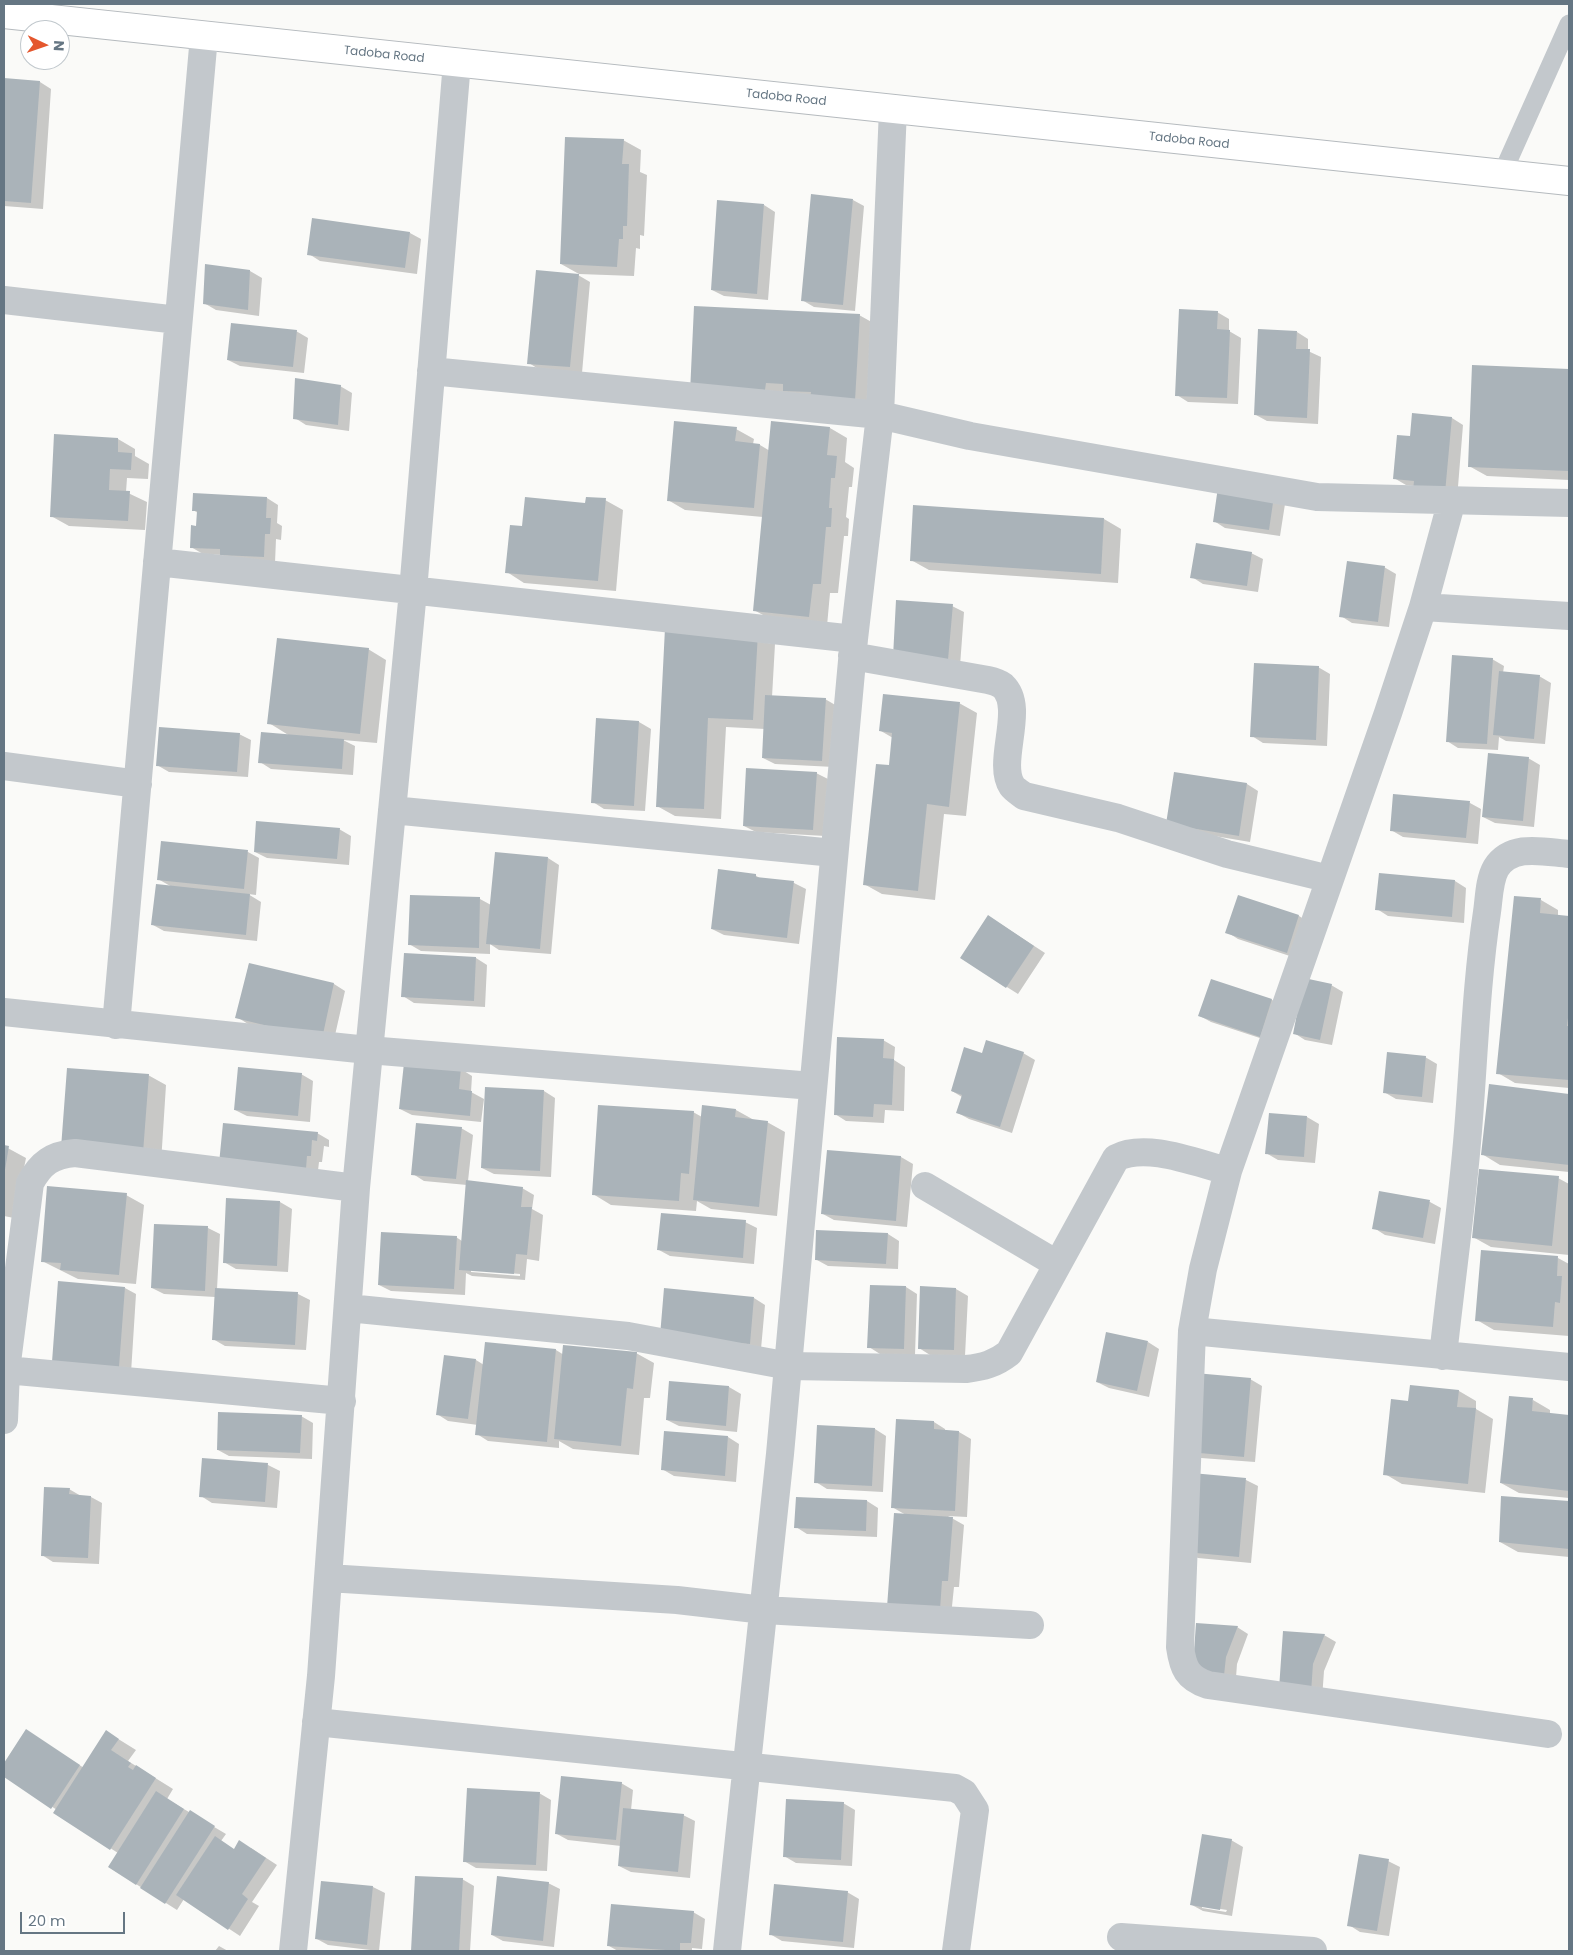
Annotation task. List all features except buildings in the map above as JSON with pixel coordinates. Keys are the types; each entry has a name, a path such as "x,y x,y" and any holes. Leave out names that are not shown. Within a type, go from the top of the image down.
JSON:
{"main road":[{"name":"Tadoba Road","path":"4,14 1569,181"}],"street":[{"path":"116,1025 204,36"},
{"path":"293,1951 316,1722 328,1578 356,1188 413,591 457,62"},
{"path":"727,1951 789,1366 853,648 880,414 893,109"},
{"path":"4,300 178,320"},
{"path":"431,371 880,414 970,436 1317,497 1569,504"},
{"path":"1452,500 1423,607 1228,1171 1203,1269 1192,1332 1180,1647 1182,1662 1188,1673 1196,1681 1208,1686 1548,1734"},
{"path":"158,562 413,591 853,648 988,680 1002,685 1008,694 1012,710 1007,774 1012,786 1024,796 1133,822 1227,854 1330,878"},
{"path":"1423,607 1569,616"},
{"path":"4,766 138,784"},
{"path":"392,810 834,852"},
{"path":"1443,1356 1468,1134 1482,941 1490,888 1496,869 1506,858 1517,852 1532,850 1569,854"},
{"path":"4,1012 368,1050 814,1086"},
{"path":"348,1308 628,1336 789,1366 966,1369 984,1367 1000,1360 1009,1353 1116,1158 1126,1152 1149,1152 1228,1171"},
{"path":"4,1420 6,1370 30,1183 37,1171 51,1158 75,1153 356,1188"},
{"path":"925,1186 1058,1264"},
{"path":"1192,1332 1569,1367"},
{"path":"6,1370 342,1401"},
{"path":"328,1578 677,1600 764,1610 1030,1625"},
{"path":"316,1722 955,1788 964,1793 975,1810 956,1951"},
{"path":"1121,1938 1312,1951"}],"lane":[{"path":"1502,174 1565,44 1569,24"}]}
